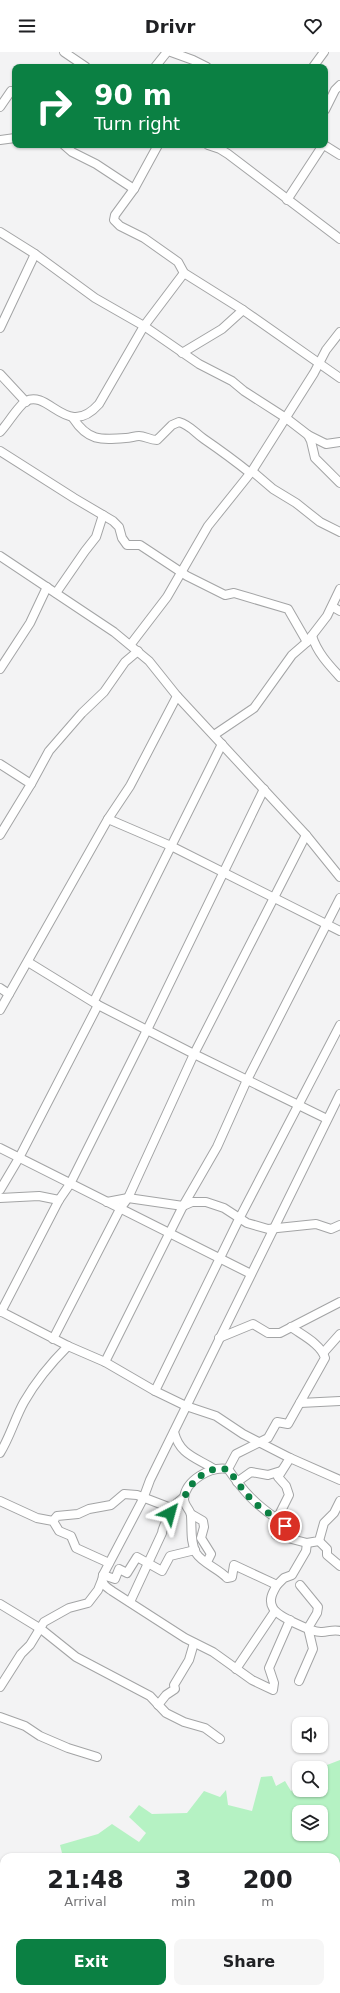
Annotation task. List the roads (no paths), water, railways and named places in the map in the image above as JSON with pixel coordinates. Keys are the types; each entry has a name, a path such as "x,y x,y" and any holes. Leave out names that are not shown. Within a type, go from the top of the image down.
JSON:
{"street":[{"path":"64,52 82,64"},
{"path":"157,64 167,52"},
{"path":"171,52 201,64"},
{"path":"315,64 324,52"},
{"path":"328,101 340,85"},
{"path":"0,107 11,91"},
{"path":"0,140 12,138"},
{"path":"67,148 72,152 103,168 134,189"},
{"path":"156,148 134,189 115,215 114,220 120,226 144,238 178,262 184,273 243,310 340,378"},
{"path":"217,148 228,154 340,239"},
{"path":"287,200 322,148"},
{"path":"328,148 340,155"},
{"path":"0,232 35,254 95,298 144,326 182,353 232,381 244,391 286,418 308,435 326,444 340,442"},
{"path":"0,328 35,254"},
{"path":"0,432 26,402 32,400 40,402 73,418 83,418 92,412 99,404 144,326 184,273"},
{"path":"182,353 222,329 243,310"},
{"path":"131,644 167,597 208,526 251,472 286,418 326,350 340,332"},
{"path":"0,374 26,402"},
{"path":"73,418 79,427 87,434 96,439 105,440 138,436 157,440 172,425 179,422 188,425 203,439 218,447 273,489 296,503 320,522 340,532"},
{"path":"308,435 311,440 315,458 340,483"},
{"path":"0,451 113,520 119,527 122,538 127,545 140,545 182,571 187,576 225,595 234,593 288,609 323,658 340,677"},
{"path":"56,593 85,551 96,538 103,515"},
{"path":"0,556 131,644 149,661 177,696 306,835 340,877"},
{"path":"0,669 30,623 47,587"},
{"path":"214,735 240,719 254,708 292,655 310,639 336,609 335,597 340,589"},
{"path":"1,831 31,784 49,751 82,713 104,692 126,662 138,651"},
{"path":"0,1010 108,819 130,786 177,696"},
{"path":"0,1190 19,1158 222,744"},
{"path":"0,764 31,784"},
{"path":"264,789 147,1030 70,1184 59,1200 1,1311 53,1339 105,1362 155,1391 186,1406 216,1416 258,1442 340,1480"},
{"path":"108,819 171,846 340,931"},
{"path":"53,1339 120,1209 128,1198 194,1054 306,835"},
{"path":"105,1362 183,1206 217,1147 247,1080 325,924 340,898"},
{"path":"28,962 96,1003 147,1030 327,1119"},
{"path":"0,988 9,994"},
{"path":"155,1391 239,1219 340,1025"},
{"path":"1,1684 21,1654 41,1629 44,1622 73,1606 88,1603 98,1590 109,1563 143,1499 150,1480 219,1338 275,1228 340,1094"},
{"path":"0,1148 220,1260 252,1274"},
{"path":"0,1198 33,1196 59,1200"},
{"path":"106,1202 128,1198 183,1206 192,1202 206,1202 224,1208 239,1219 268,1229 316,1224 331,1229 340,1225"},
{"path":"219,1338 253,1324 268,1333 280,1333 340,1302"},
{"path":"228,1469 236,1454 268,1438 278,1422 288,1424 326,1358 324,1352 291,1328"},
{"path":"324,1352 340,1334"},
{"path":"0,1453 23,1403 36,1382 50,1364 68,1346"},
{"path":"300,1402 340,1401"},
{"path":"174,1432 177,1444 184,1452 214,1469"},
{"path":"278,1518 289,1495 286,1486 278,1477 290,1458"},
{"path":"130,1602 162,1533 162,1526 170,1513 171,1508 184,1497 196,1478 214,1469 228,1469"},
{"path":"228,1469 251,1499 278,1518 285,1526 288,1538"},
{"path":"237,1482 251,1472 268,1475 281,1471"},
{"path":"53,1521 57,1516 78,1514 111,1505 124,1494 137,1495 143,1499 171,1508"},
{"path":"184,1497 184,1502 191,1514 195,1550 198,1555 227,1578 232,1577 234,1565 277,1585"},
{"path":"0,1501 37,1518 53,1521 59,1531 71,1536 76,1548 109,1563"},
{"path":"319,1541 324,1523 334,1512 340,1501"},
{"path":"191,1514 203,1522 204,1527 202,1538 211,1554 208,1562"},
{"path":"276,1535 307,1543 319,1541"},
{"path":"319,1541 327,1549 326,1555 340,1566"},
{"path":"307,1543 306,1551 292,1575 284,1578 277,1585 271,1595 272,1607 275,1611 290,1620 321,1633 340,1631"},
{"path":"102,1578 115,1579 120,1569 127,1572 137,1557 162,1571 170,1556 195,1550"},
{"path":"102,1578 104,1586 194,1643 213,1652 252,1680 273,1690 274,1683 269,1668 290,1620"},
{"path":"299,1682 313,1649 308,1628 317,1613 318,1607 300,1584"},
{"path":"0,1604 41,1629 76,1657 150,1696 166,1713 184,1722 205,1728 220,1739"},
{"path":"236,1669 275,1611"},
{"path":"158,1705 166,1696 176,1689 174,1685 189,1660 194,1643"},
{"path":"0,1717 25,1726 40,1736 68,1748 97,1757"}]}
